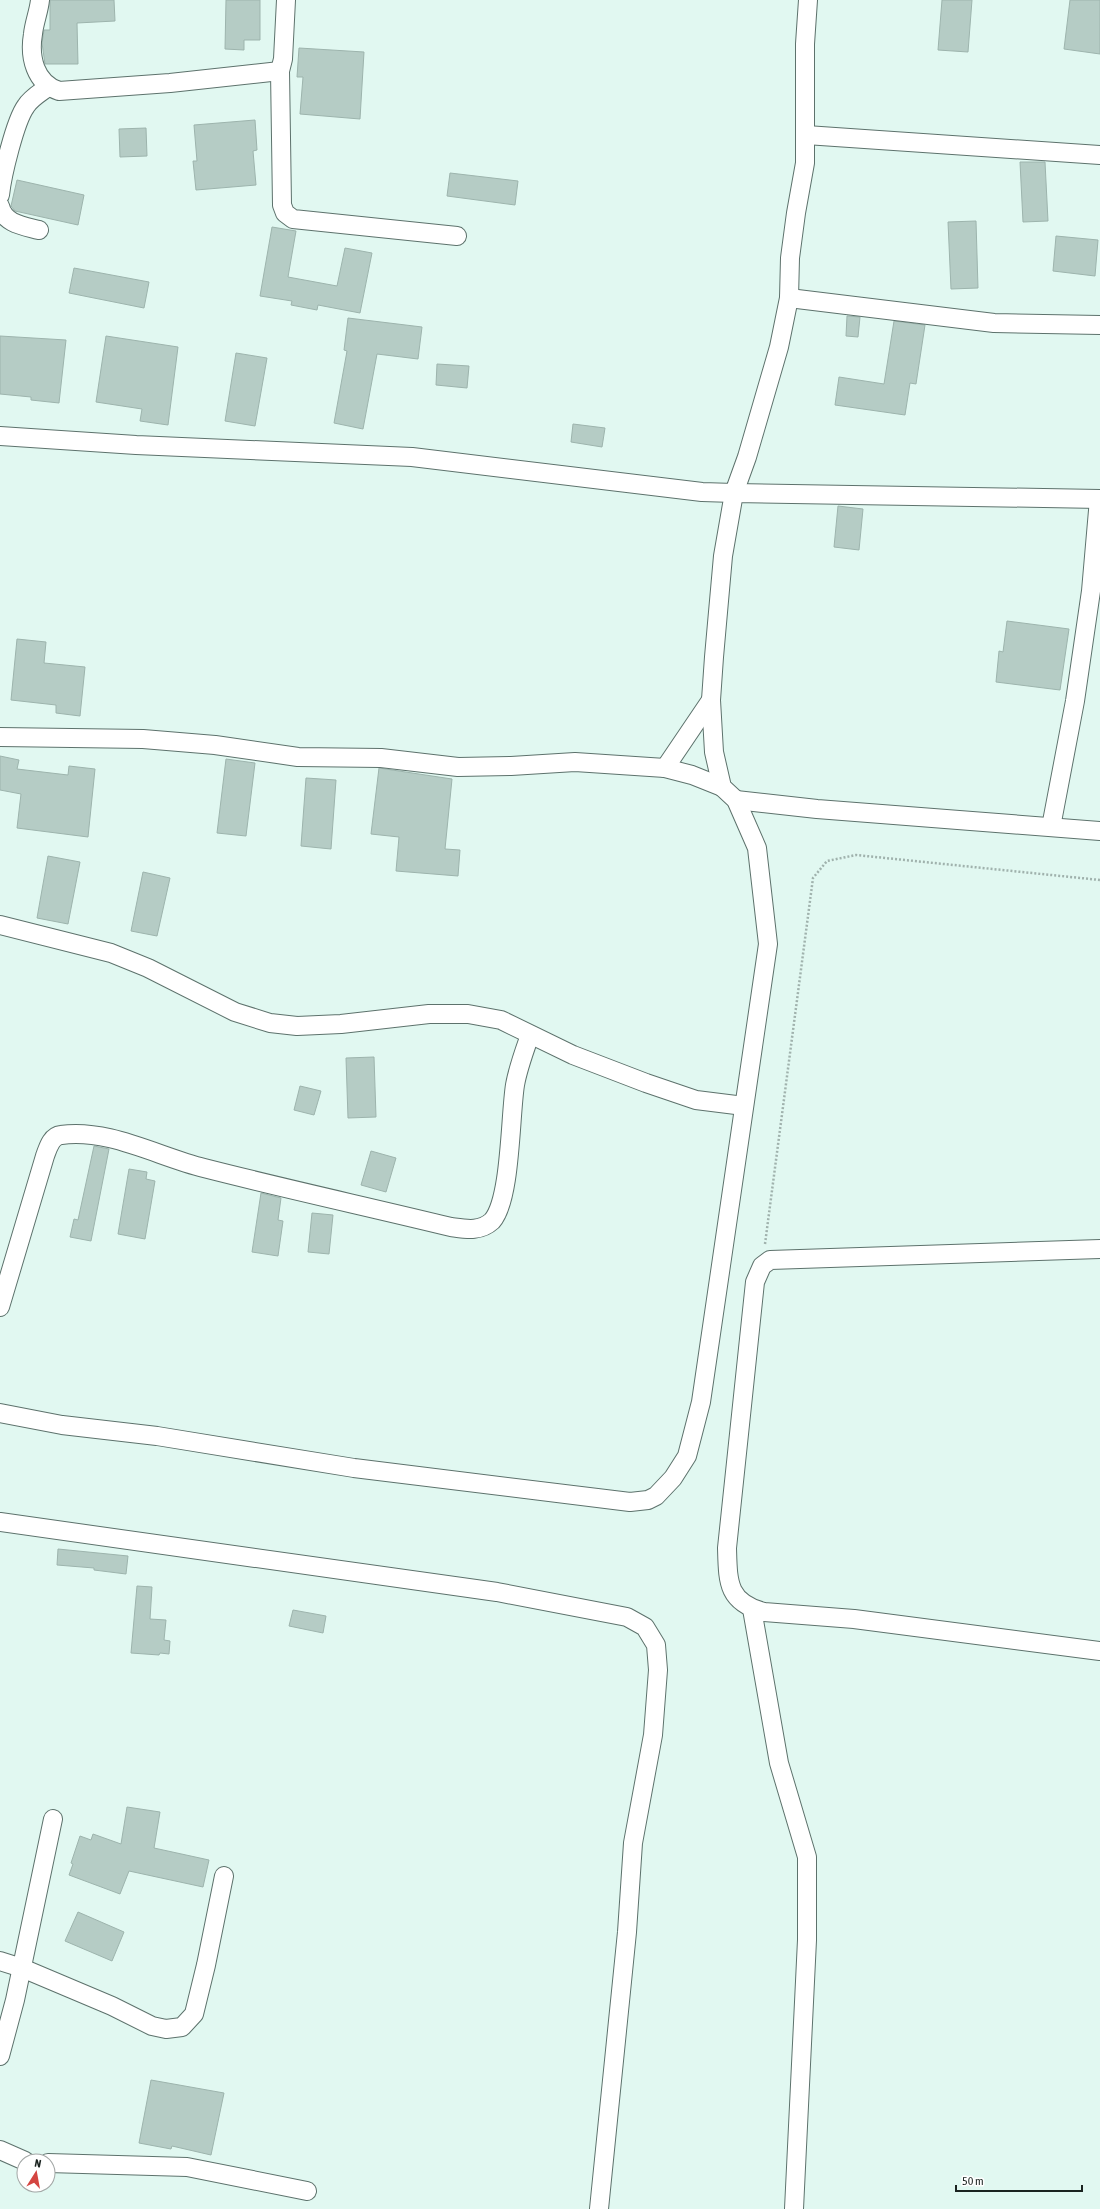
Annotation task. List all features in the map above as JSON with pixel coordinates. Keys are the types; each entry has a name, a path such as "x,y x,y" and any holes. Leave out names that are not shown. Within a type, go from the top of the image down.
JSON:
{"street":[{"path":"40,0 32,35 32,59 39,77 48,87 59,91 119,88 280,71"},
{"path":"286,0 283,59 280,71 282,204 285,213 293,219 457,236"},
{"path":"722,787 714,752 711,700 722,556 734,494 747,457 776,354 789,298 790,258 805,163 808,0"},
{"path":"0,195 1,180 26,105 48,87"},
{"path":"806,135 1100,155"},
{"path":"0,206 2,214 10,221 39,230"},
{"path":"789,298 994,323 1071,323 1100,325"},
{"path":"0,436 160,446 412,457 702,492 734,494 1100,499 1091,591 1075,701 1051,827"},
{"path":"665,768 711,700"},
{"path":"0,737 143,739 215,745 298,756 381,758 458,767 511,766 575,762 665,768 692,775 722,787 736,800 757,848 768,944 701,1402 693,1439 687,1456 673,1478 656,1496 648,1500 630,1502 562,1495 354,1468 157,1436 62,1425 0,1413"},
{"path":"736,800 817,809 1100,831"},
{"path":"0,925 111,953 148,968 235,1012 270,1023 297,1026 341,1024 429,1014 468,1014 501,1020 573,1055 674,1093 696,1100 744,1106"},
{"path":"0,1307 45,1156 50,1143 61,1135 90,1135 128,1144 202,1168 451,1227 474,1229 485,1226 493,1220 500,1206 505,1182 515,1086 530,1035"},
{"path":"1100,1249 770,1260 762,1266 755,1282 727,1548 728,1581 734,1594 741,1603 752,1609 764,1612 854,1619 1100,1651"},
{"path":"0,1522 497,1592 627,1617 645,1627 656,1645 658,1670 654,1735 633,1843 627,1932 599,2209"},
{"path":"752,1609 779,1763 807,1856 807,1940 794,2209"},
{"path":"0,2056 16,2000 54,1819"},
{"path":"0,1961 22,1968 112,2006 152,2026 166,2029 182,2027 194,2014 206,1965 224,1876"},
{"path":"0,2150 16,2157"},
{"path":"56,2163 187,2168 307,2192"}],"path":[{"path":"762,1266 813,878 827,861 856,855 1100,880"}],"building":[{"path":"50,0 114,0 115,21 77,23 78,64 45,64 42,43 44,30 50,30"},
{"path":"226,0 260,0 260,40 244,40 244,50 225,49"},
{"path":"942,0 972,0 968,52 938,50"},
{"path":"1070,0 1100,0 1100,54 1064,49"},
{"path":"299,48 364,52 360,119 300,114 303,77 297,77"},
{"path":"255,120 257,150 253,151 256,185 196,190 193,161 197,161 194,125"},
{"path":"146,128 147,156 120,157 119,129"},
{"path":"1020,162 1045,162 1048,221 1023,222"},
{"path":"450,173 518,181 515,205 447,196"},
{"path":"17,180 84,195 78,225 15,211 11,206"},
{"path":"976,221 978,288 951,289 948,222"},
{"path":"272,227 296,231 288,277 337,286 345,248 372,253 360,313 318,305 317,310 291,305 292,301 260,296"},
{"path":"1056,236 1098,240 1095,276 1053,271"},
{"path":"74,268 149,282 144,308 69,293"},
{"path":"847,316 860,317 858,337 846,336"},
{"path":"348,318 422,327 418,359 377,354 363,429 334,423 347,351 344,350"},
{"path":"894,321 925,325 916,384 910,383 905,415 835,405 839,377 884,384"},
{"path":"0,336 66,340 59,403 31,400 31,397 0,394"},
{"path":"106,336 178,347 168,425 140,421 142,409 96,402"},
{"path":"236,353 267,358 255,426 225,421"},
{"path":"437,364 469,366 467,388 436,385"},
{"path":"573,424 605,428 602,447 571,442"},
{"path":"838,506 863,509 859,550 834,547"},
{"path":"1007,621 1069,629 1060,690 996,682 999,651 1003,652"},
{"path":"17,639 46,642 44,663 85,667 80,716 56,713 56,705 11,700"},
{"path":"0,756 19,760 17,769 68,775 69,766 95,769 88,837 17,828 21,794 0,790"},
{"path":"226,759 255,763 246,836 217,833"},
{"path":"379,768 452,779 445,849 460,850 458,876 396,871 399,837 371,834"},
{"path":"306,778 336,780 331,849 301,846"},
{"path":"48,856 80,862 68,924 37,918"},
{"path":"143,872 170,878 157,936 131,931"},
{"path":"374,1057 376,1117 348,1118 346,1058"},
{"path":"300,1086 321,1091 314,1115 294,1110"},
{"path":"94,1146 109,1149 91,1241 70,1237 74,1219 78,1220"},
{"path":"371,1151 396,1158 386,1192 361,1185"},
{"path":"129,1169 147,1172 146,1179 155,1181 145,1239 118,1234"},
{"path":"261,1193 281,1198 278,1220 283,1221 278,1256 252,1252"},
{"path":"312,1213 333,1215 329,1254 308,1252"},
{"path":"58,1549 128,1556 126,1574 94,1570 94,1568 57,1565"},
{"path":"137,1586 152,1587 150,1619 166,1620 164,1640 170,1641 169,1654 160,1653 159,1655 131,1653"},
{"path":"293,1610 326,1616 323,1633 289,1626"},
{"path":"127,1807 160,1812 154,1848 209,1860 203,1887 129,1871 120,1894 69,1875 73,1864 71,1863 80,1836 91,1840 93,1834 121,1844"},
{"path":"78,1912 124,1932 112,1961 65,1941"},
{"path":"151,2080 224,2093 211,2155 172,2146 171,2149 139,2143"}]}
